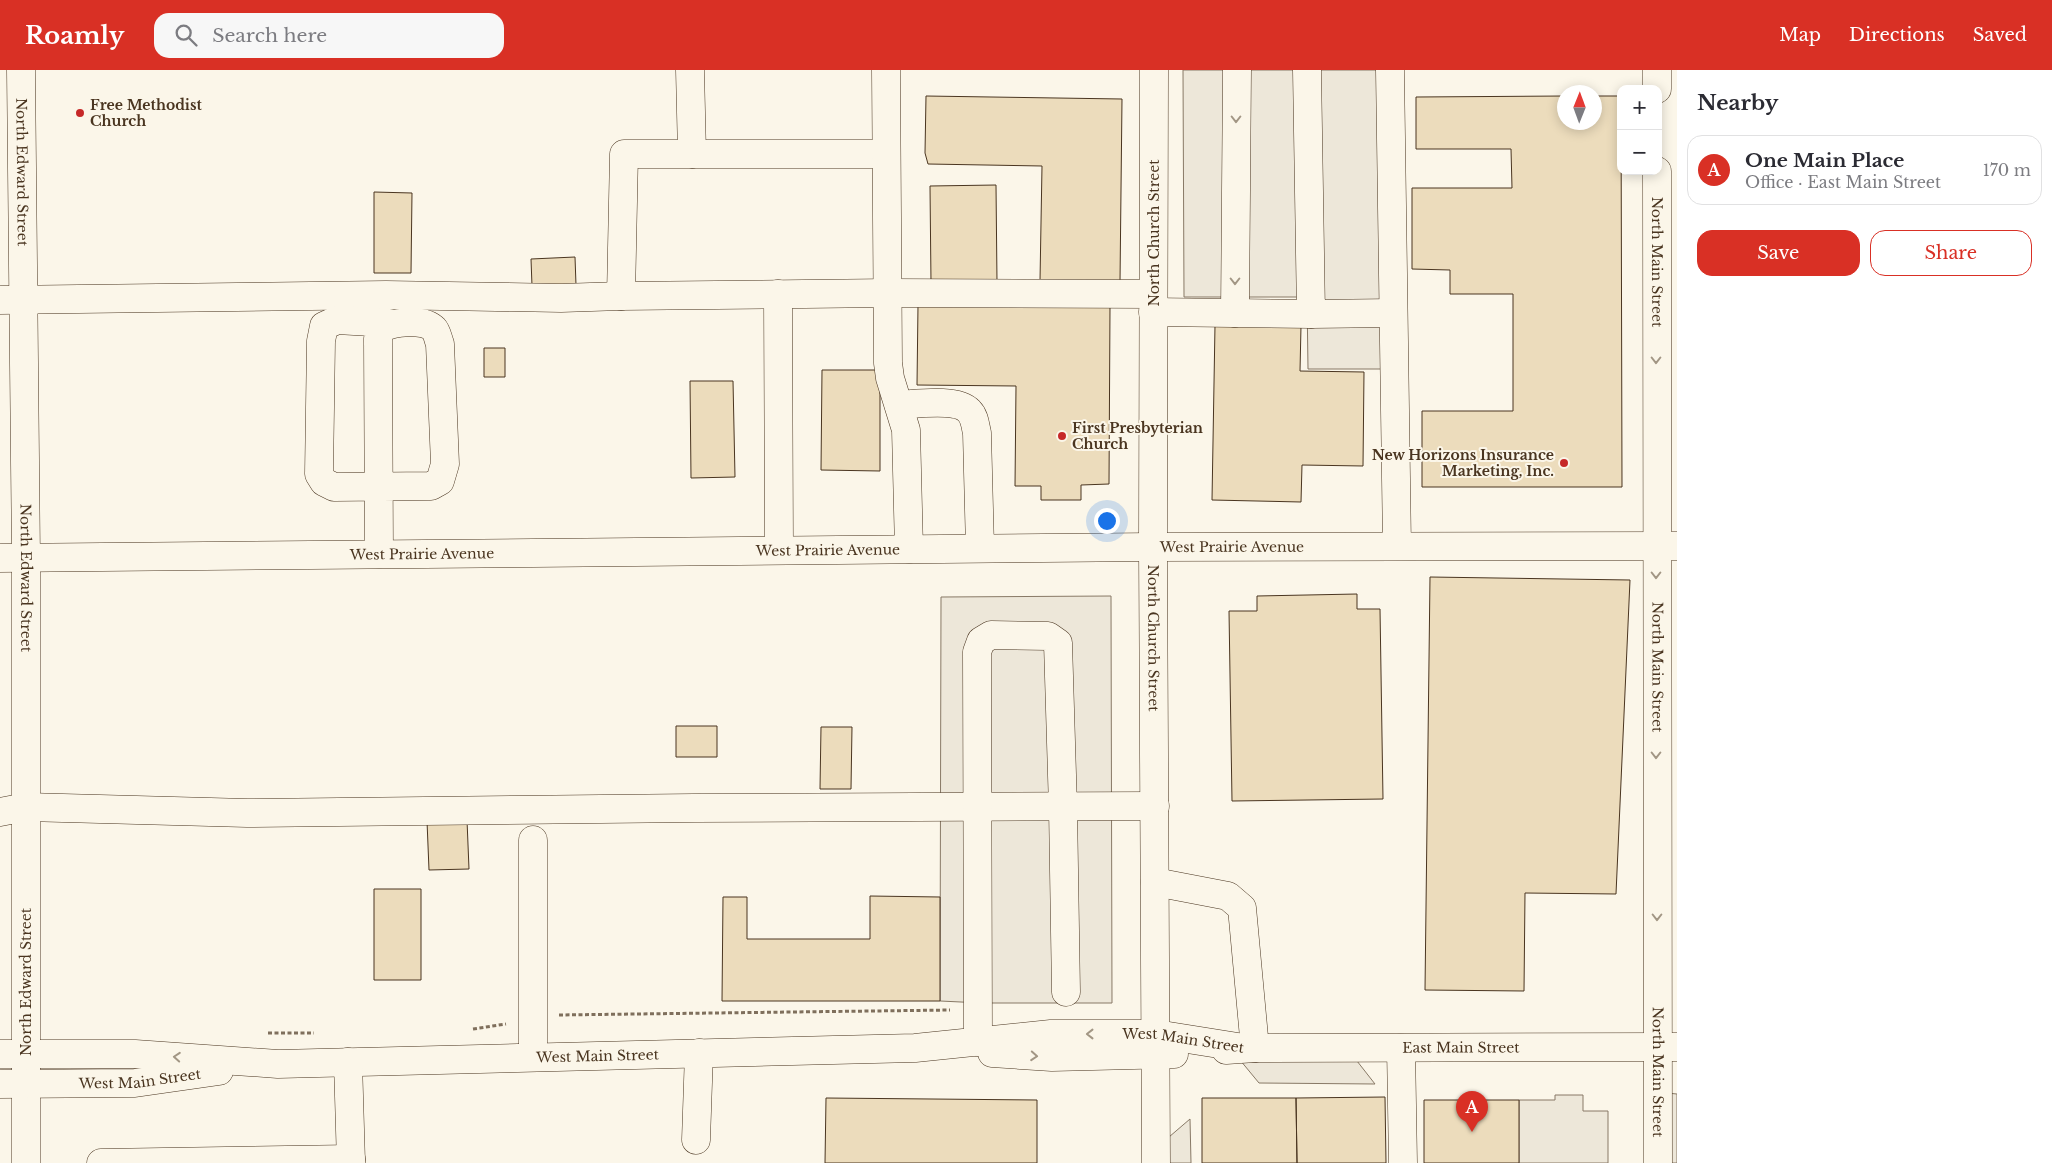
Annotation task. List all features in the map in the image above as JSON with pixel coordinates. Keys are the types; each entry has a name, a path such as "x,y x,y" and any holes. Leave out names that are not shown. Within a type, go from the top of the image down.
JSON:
{"street":[{"name":"North Edward Street","path":"21,70 12,300 13,1084 26,1163"},
{"path":"690,70 692,154"},
{"path":"886,70 890,378 906,430 910,549"},
{"name":"North Church Street","path":"1154,70 1153,547 1156,1163"},
{"path":"1235,313 1237,70"},
{"path":"1307,70 1311,314"},
{"path":"1390,70 1397,546"},
{"path":"1657,70 1657,85"},
{"path":"621,296 624,154 886,154"},
{"name":"North Main Street","path":"1656,175 1666,546 1667,1047 1658,1163"},
{"path":"12,300 376,296 562,298 888,293 1153,303 1235,313 1393,313"},
{"path":"778,294 779,550"},
{"path":"337,320 389,323 426,323 436,330 440,344 445,464 440,481 431,486 334,487 324,482 319,474 321,341 324,326 337,320"},
{"path":"379,554 378,339 380,329 389,323"},
{"path":"900,406 942,403 959,405 968,410 974,419 980,548"},
{"name":"West Prairie Avenue","path":"13,558 980,548 1666,546"},
{"path":"978,1042 977,652 981,642 991,635 1033,634 1048,636 1058,643 1066,992"},
{"path":"13,810 247,813 694,808 1063,808 1155,806"},
{"path":"533,840 533,1057"},
{"path":"1155,882 1228,896 1242,908 1249,1048"},
{"name":"West Main Street","path":"13,1054 135,1054 278,1064 915,1048 1051,1034 1156,1045 1249,1048"},
{"name":"West Main Street","path":"915,1048 1052,1057 1156,1045"},
{"name":"East Main Street","path":"1249,1048 1667,1047"},
{"path":"1402,1048 1403,1163"},
{"path":"696,1140 699,1053"},
{"path":"101,1163 351,1161 348,1062"},
{"name":"West Main Street","path":"13,1084 135,1083 278,1064"}],"path":[{"path":"466,1030 560,1014 978,1010"},
{"path":"261,1033 320,1033"}],"shaded area":[{"path":"1183,70 1379,70 1381,369 1308,369 1307,297 1184,297"},
{"path":"1111,596 1112,1003 982,1003 940,1001 941,597"},
{"path":"1240,1060 1357,1061 1375,1084 1259,1083"},
{"path":"1667,1093 1677,1094 1677,1163 1667,1163"},
{"path":"1555,1095 1583,1095 1583,1111 1608,1111 1608,1163 1519,1163 1519,1100 1555,1100"},
{"path":"1190,1119 1191,1163 1169,1163 1169,1137"}],"building":[{"path":"926,96 1122,99 1120,282 1040,281 1042,166 928,164 925,153"},
{"path":"1557,96 1557,130 1602,130 1602,96 1617,96 1617,175 1621,175 1622,487 1422,487 1422,411 1513,411 1513,294 1450,294 1450,270 1412,269 1412,188 1512,188 1511,149 1416,149 1416,97"},
{"path":"996,185 997,282 931,283 930,186"},
{"path":"374,192 412,193 411,273 374,273"},
{"path":"575,257 576,285 532,286 531,259"},
{"path":"918,305 1110,306 1109,484 1081,485 1081,500 1041,500 1041,486 1015,486 1016,386 917,385"},
{"path":"1215,325 1301,326 1300,371 1364,372 1363,466 1302,465 1301,502 1212,500"},
{"path":"484,348 505,348 505,377 484,377"},
{"path":"822,370 880,370 880,471 821,470"},
{"path":"690,381 733,381 735,477 691,478"},
{"path":"1430,577 1630,580 1616,894 1525,893 1524,991 1425,990"},
{"path":"1357,594 1357,609 1380,609 1383,799 1232,801 1229,611 1257,611 1257,596"},
{"path":"676,726 717,726 717,757 676,757"},
{"path":"821,727 852,727 851,789 820,789"},
{"path":"467,820 469,869 429,870 427,821"},
{"path":"374,889 421,889 421,980 374,980"},
{"path":"870,896 940,897 940,1001 722,1001 723,897 747,897 747,939 870,939"},
{"path":"1385,1097 1386,1163 1297,1163 1296,1098"},
{"path":"826,1098 1037,1100 1037,1163 825,1163"},
{"path":"1202,1098 1296,1098 1297,1163 1202,1163"},
{"path":"1424,1100 1519,1100 1519,1163 1424,1163"}],"place":[{"name":"Free Methodist Church","path":"80,113"},
{"name":"First Presbyterian Church","path":"1062,436"},
{"name":"New Horizons Insurance Marketing, Inc.","path":"1564,463"},
{"name":"One Main Place","path":"1472,1132"}]}
